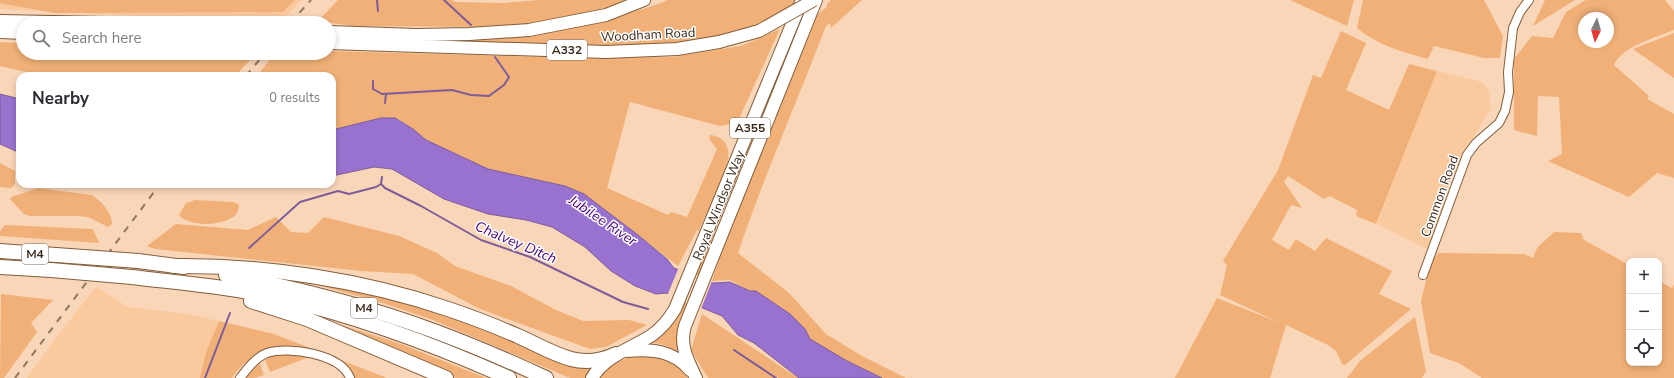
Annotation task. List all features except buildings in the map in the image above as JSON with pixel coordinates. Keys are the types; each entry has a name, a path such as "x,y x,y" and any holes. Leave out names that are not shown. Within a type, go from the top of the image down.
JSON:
{"highway":[{"name":"M4","path":"0,251 174,266 281,286 361,307 441,334 546,378"},
{"name":"M4","path":"174,266 231,267 302,276 374,288 449,309 504,330 571,359 580,361 594,361 619,352"},
{"name":"M4","path":"0,267 132,277 232,289 278,298 348,317 430,344 509,378"},
{"name":"M4","path":"192,284 307,319 446,378"}],"main road":[{"name":"Woodham Road","path":"336,32 416,35 469,34 529,30 606,15 644,0"},
{"name":"Royal Windsor Way","path":"592,378 604,364 619,352 656,332 668,319 677,305 802,0"},
{"name":"Woodham Road","path":"336,42 606,52 677,49 719,42 759,31 815,0"},
{"name":"Royal Windsor Way","path":"696,378 685,352 682,340 683,330 815,0"},
{"path":"0,20 16,20"},
{"path":"0,32 16,33"},
{"path":"619,352 650,350 668,354 685,364 696,378"}],"street":[{"name":"Common Road","path":"1423,274 1467,155 1476,143 1499,123 1505,112 1509,92 1508,72 1513,28 1520,12 1529,0"},
{"path":"240,378 248,366 265,354 283,349 300,350 342,366 350,378"}],"shaded area":[{"path":"0,0 301,0 287,16 140,16 0,9"},
{"path":"0,0 295,0 283,12 54,13 0,3"},
{"path":"338,0 452,0 455,2 503,3 539,0 628,0 588,14 505,27 353,26 336,24 336,16 323,16"},
{"path":"668,0 797,0 794,8 733,37 632,49 336,37 444,39 521,36 558,31 596,23"},
{"path":"831,0 862,0 831,28 830,23 826,26 770,167 738,253 789,293 826,334 862,356 906,378 882,378 847,361 809,339 805,329 757,291 750,291 730,280 712,281 730,225 815,16 827,7 827,4"},
{"path":"1290,0 1354,0 1347,26"},
{"path":"1363,0 1484,0 1503,36 1500,58 1484,58 1434,46 1428,59 1390,47 1373,39 1357,28"},
{"path":"1545,0 1575,0 1533,26"},
{"path":"1586,0 1665,0 1674,11 1674,30 1640,43 1624,53 1614,65 1649,96 1647,99 1674,114 1674,178 1657,173 1629,197 1548,161 1562,154 1559,97 1538,96 1537,136 1514,130 1514,59 1532,36 1553,38 1566,12"},
{"path":"780,29 739,119 731,124 720,126 630,102 607,188 668,215 671,212 687,217 717,149 709,139 710,135 722,140 728,149 728,162 724,177 699,231 697,230 678,266 638,235 565,186 488,169 426,140 413,129 395,118 336,129 336,72 260,72 270,60 336,60 336,51 582,58 673,57 741,46"},
{"path":"1341,31 1366,43 1346,90 1389,110 1409,64 1437,71 1376,224 1356,216 1357,210 1330,196 1324,199 1288,176 1284,182 1302,208 1291,205 1272,240 1289,250 1296,239 1315,251 1326,238 1392,271 1379,294 1411,309 1345,365 1342,364 1336,351 1328,345 1286,325 1270,378 1175,378 1217,298 1280,323 1220,295 1227,265 1223,261 1278,170 1313,75 1321,78"},
{"path":"1674,33 1674,78 1633,49"},
{"path":"0,42 16,43 16,60 250,60 239,72 26,72 0,66"},
{"path":"1437,71 1482,82 1489,91 1491,108 1466,150 1442,199 1441,217 1429,250 1377,224"},
{"path":"0,163 15,171 15,184 11,188 0,187"},
{"path":"38,188 92,195 99,200 108,211 112,224 108,227 88,217 78,216 30,216 24,214 10,199 13,196"},
{"path":"195,200 233,202 239,206 235,215 228,220 205,224 190,222 179,215 186,203"},
{"path":"276,217 291,232 308,233 324,217 399,236 437,253 455,266 511,286 556,310 583,321 629,320 647,325 606,347 590,349 480,309 413,274 361,271 155,249 147,246 176,224 248,230"},
{"path":"5,225 93,229 99,243 0,236 0,231"},
{"path":"712,232 716,235 678,327 677,335 680,353 661,344 647,342 656,336"},
{"path":"1554,232 1581,233 1584,240 1626,263 1626,366 1662,366 1662,283 1672,288 1674,284 1674,378 1482,378 1459,363 1430,353 1421,301 1430,265 1438,253 1524,254 1533,258 1537,248"},
{"path":"307,282 334,284 463,318 565,365 591,369 585,378 570,378 433,320 386,304"},
{"path":"96,287 128,307 187,314 219,321 206,352 200,378 27,378 54,340"},
{"path":"1,294 53,300 31,323 37,332 4,378 0,378"},
{"path":"702,314 798,378 708,378 691,350"},
{"path":"1415,317 1426,371 1422,378 1347,378 1360,361"},
{"path":"219,321 274,334 387,378 353,378 348,367 314,351 294,346 284,346 267,350 251,358 232,378 200,378 206,352"},
{"path":"329,321 401,344 486,378 456,378"},
{"path":"290,353 309,357 270,372 265,360 276,354"},
{"path":"632,356 663,358 676,365 688,378 598,378 611,365"},
{"path":"259,362 264,375 255,378 243,378"}],"water":[{"path":"0,94 16,98 16,151 0,144"},
{"name":"Jubilee River","path":"381,118 395,118 413,129 426,140 488,169 565,186 584,194 638,235 667,259 674,268 713,283 730,282 750,291 756,291 790,314 805,329 810,339 847,361 882,378 799,378 754,343 738,335 722,316 666,293 656,294 635,286 611,271 585,247 552,227 526,220 488,214 444,199 392,169 374,167 336,175 336,129"}],"pier":[{"path":"679,267 712,281 701,309 667,296"}],"waterway":[{"path":"377,0 378,11"},
{"path":"444,0 471,25"},
{"path":"373,81 373,89 382,94 452,90 471,95 489,96 504,85 509,77 495,57"},
{"path":"385,103 386,94"},
{"name":"Chalvey Ditch","path":"381,184 382,177"},
{"name":"Chalvey Ditch","path":"381,184 385,188 421,206 481,240 530,257 623,302 648,309"},
{"path":"249,248 300,202 338,191 349,194 376,187 381,184"},
{"path":"205,378 230,313"},
{"name":"Chalvey Ditch","path":"734,350 776,378"}],"railway":[{"path":"296,16 311,0"},
{"path":"249,72 259,60"},
{"path":"15,378 157,188"}]}
